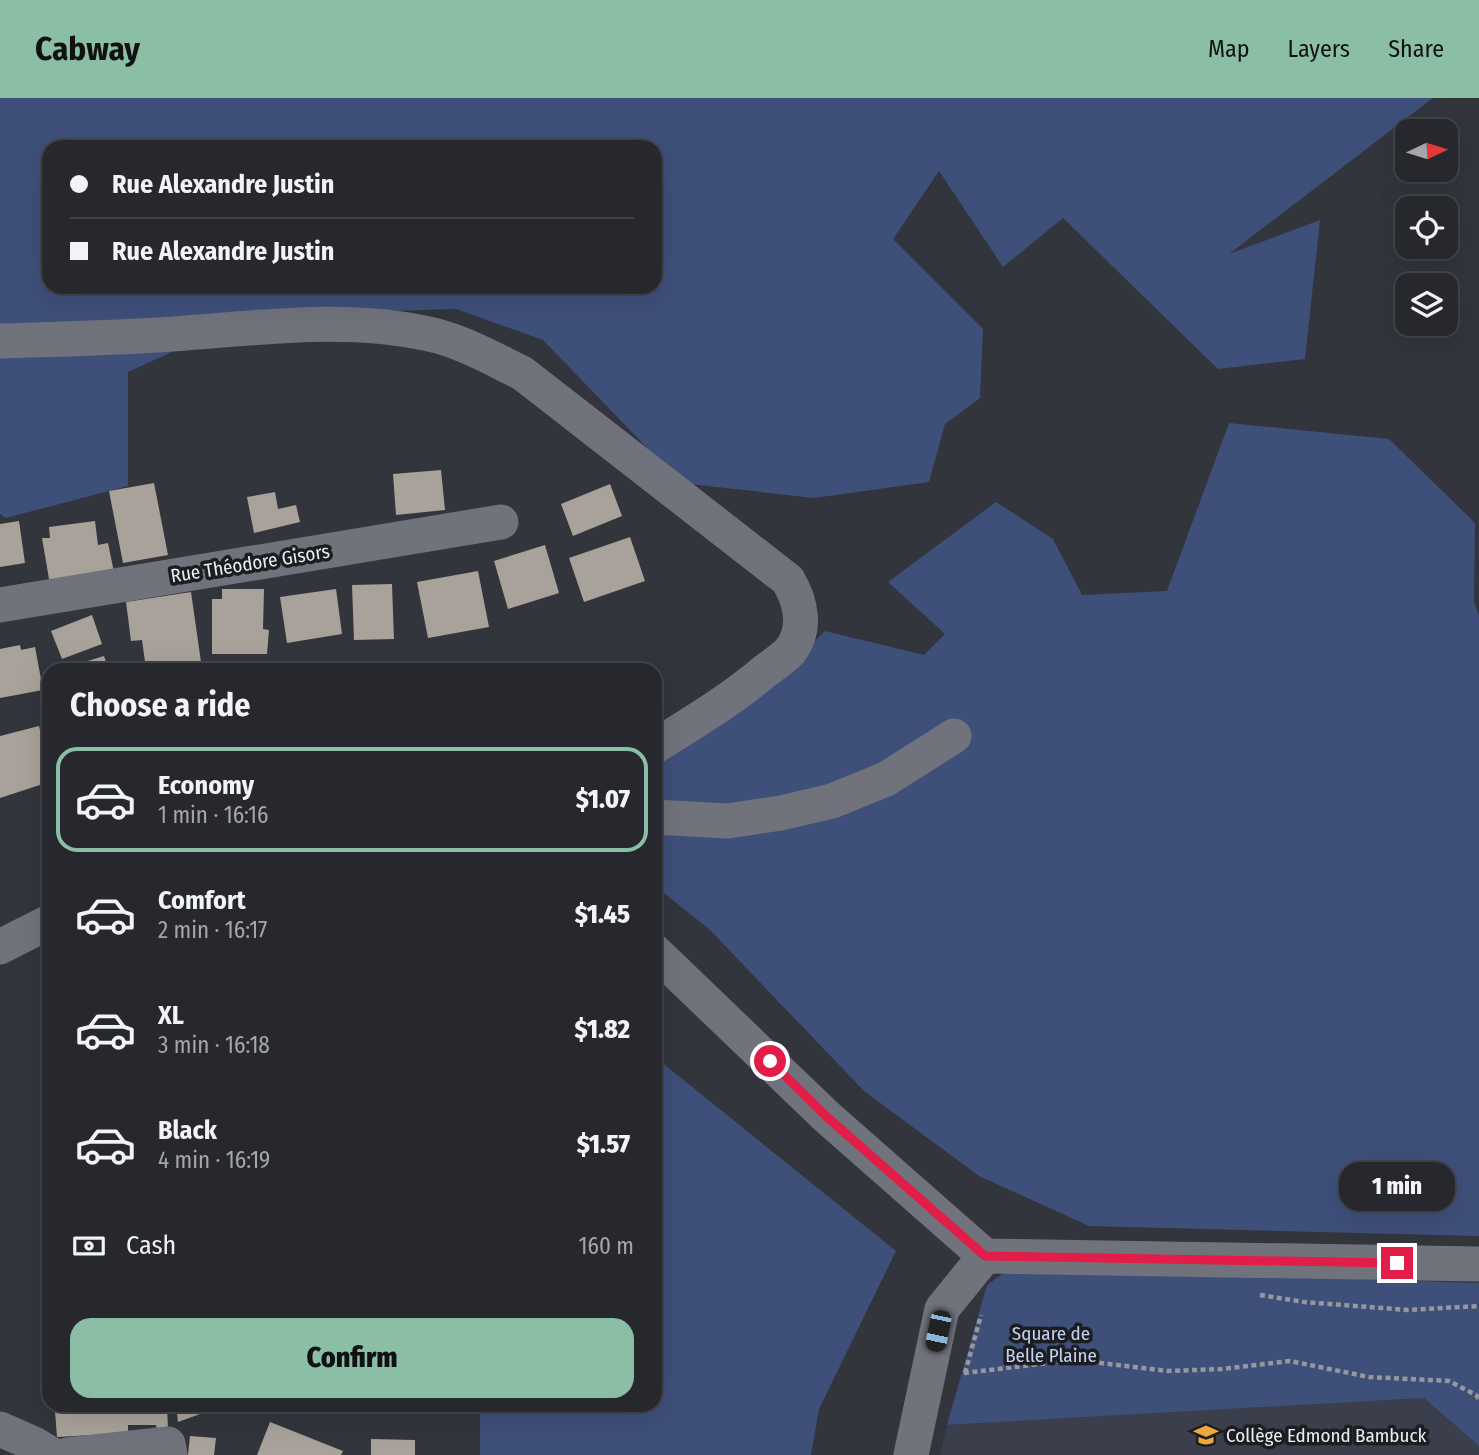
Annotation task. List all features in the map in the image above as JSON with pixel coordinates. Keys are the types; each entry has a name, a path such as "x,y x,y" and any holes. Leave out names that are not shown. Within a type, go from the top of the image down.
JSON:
{"street":[{"path":"0,341 118,338 326,323 386,327 431,334 472,349 522,373 788,580 797,595 802,613 798,634 790,650 742,691 662,742"},
{"name":"Rue Théodore Gisors","path":"0,605 501,522"},
{"path":"662,817 727,821 781,813 832,801 886,779 954,736"},
{"path":"0,947 42,926"},
{"path":"662,959 827,1117 985,1256 1479,1264"},
{"path":"911,1455 943,1309 985,1256"},
{"path":"0,1429 52,1455"},
{"path":"67,1455 168,1444 170,1455"}],"path":[{"path":"1250,1293 1304,1302 1408,1310 1479,1306"},
{"path":"965,1373 983,1306"},
{"path":"929,1375 1075,1360 1168,1371 1222,1369 1290,1361 1369,1377 1449,1381 1479,1399"}],"shaded area":[{"name":"Collège Edmond Bambuck","path":"1424,1398 1479,1446 1479,1455 940,1455 947,1425"}],"green space":[{"path":"0,98 1433,98 1406,119 1395,119 1395,127 1229,254 1320,220 1305,359 1218,369 1063,218 1003,267 939,171 893,239 983,329 980,398 945,424 929,482 814,498 681,483 543,340 456,309 253,315 128,372 128,486 6,518 0,514"},
{"path":"1229,423 1389,439 1475,523 1474,601 1479,616 1479,1236 1089,1226 979,1176 864,1091 709,929 662,892 662,749 759,697 825,631 924,655 945,634 888,582 996,502 1053,539 1082,595 1167,591"},
{"path":"662,1063 896,1251 819,1409 811,1455 480,1455 480,1412 662,1412"},
{"name":"Square de Belle Plaine","path":"1011,1268 1479,1283 1479,1446 1424,1398 947,1425 987,1285"}],"building":[{"path":"441,470 445,510 396,515 393,474"},
{"path":"154,483 168,555 123,563 109,491"},
{"path":"610,484 622,516 573,536 561,504"},
{"path":"275,492 278,509 296,505 300,522 254,533 247,497"},
{"path":"19,521 25,563 0,567 0,524"},
{"path":"95,521 98,545 108,543 115,577 50,585 42,538 50,538 49,527"},
{"path":"630,537 645,581 584,602 569,558"},
{"path":"545,545 559,593 508,609 494,561"},
{"path":"478,571 489,627 428,638 417,582"},
{"path":"392,584 394,639 354,640 352,585"},
{"path":"222,589 264,589 263,629 269,630 267,654 212,654 212,599 222,599"},
{"path":"336,589 342,634 287,643 280,597"},
{"path":"191,592 201,662 145,663 142,640 131,641 126,602"},
{"path":"92,615 102,644 62,659 51,631"},
{"path":"20,645 21,650 35,647 42,690 0,698 0,649"},
{"path":"104,656 106,663 81,663"},
{"path":"39,726 42,738 42,784 0,798 0,736"},
{"path":"55,1412 167,1412 168,1430 157,1430 156,1425 128,1425 128,1433 57,1437"},
{"path":"177,1412 206,1412 178,1422"},
{"path":"270,1422 343,1451 341,1455 257,1455"},
{"path":"190,1436 216,1438 214,1455 188,1455"},
{"path":"371,1439 415,1440 415,1455 371,1455"}],"place":[{"name":"Collège Edmond Bambuck","path":"1206,1435"}],"route":[{"path":"770,1061 827,1117 985,1256 1397,1263"}]}
